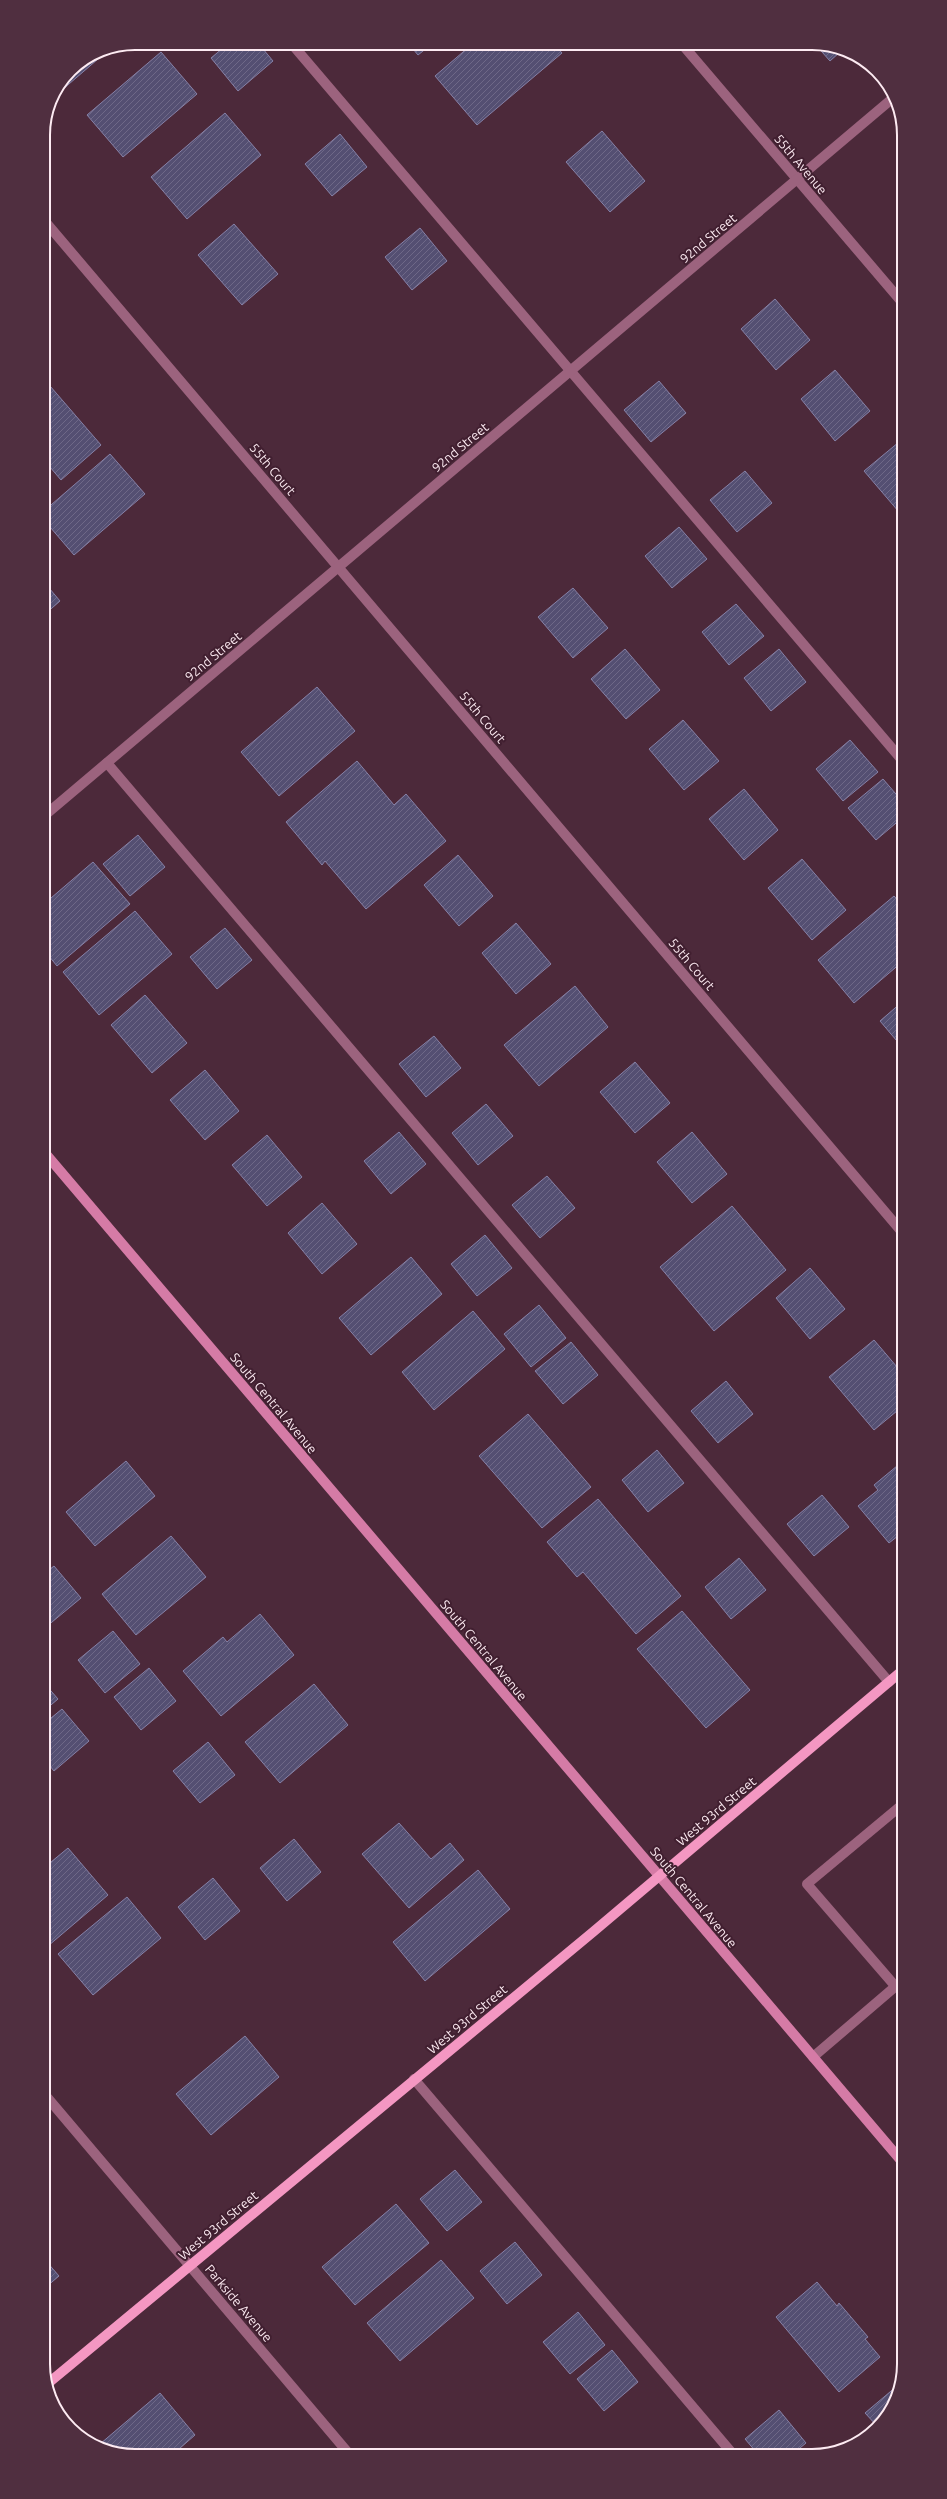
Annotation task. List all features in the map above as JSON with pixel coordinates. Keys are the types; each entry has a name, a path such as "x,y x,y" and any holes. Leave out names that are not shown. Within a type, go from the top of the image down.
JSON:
{"main road":[{"name":"West 93rd Street","path":"52,2380 659,1876 897,1675"}],"street":[{"path":"297,50 897,754"},
{"name":"55th Avenue","path":"687,50 897,296"},
{"name":"92nd Street","path":"50,811 890,100"},
{"name":"55th Court","path":"50,226 897,1226"},
{"path":"107,763 889,1682"},
{"name":"South Central Avenue","path":"50,1160 897,2156"},
{"path":"897,1809 807,1884 897,1980"},
{"path":"812,2057 897,1986"},
{"path":"414,2079 729,2449"},
{"name":"Parkside Avenue","path":"50,2101 345,2449"}],"building":[{"path":"221,50 264,50 273,61 238,91 211,58"},
{"path":"414,50 424,50 418,55"},
{"path":"465,50 559,50 562,53 477,125 435,76"},
{"path":"821,50 838,54 830,61"},
{"path":"161,52 197,94 123,157 87,115"},
{"path":"100,57 64,89 71,79 83,68"},
{"path":"225,113 261,155 187,219 151,177"},
{"path":"602,131 645,181 610,212 566,162"},
{"path":"340,134 367,167 332,196 305,164"},
{"path":"234,224 278,274 242,305 198,255"},
{"path":"420,228 447,261 412,290 385,257"},
{"path":"775,299 810,340 776,370 741,329"},
{"path":"835,370 870,411 835,441 801,399"},
{"path":"659,381 686,413 651,442 624,410"},
{"path":"50,386 101,445 61,480 50,467"},
{"path":"897,444 897,510 864,471"},
{"path":"110,454 145,494 74,555 50,527 50,506"},
{"path":"745,471 772,503 737,532 710,500"},
{"path":"679,527 707,559 672,588 645,556"},
{"path":"573,588 608,628 573,658 538,617"},
{"path":"50,589 60,601 50,610"},
{"path":"736,604 764,636 729,665 702,632"},
{"path":"625,649 660,690 626,719 591,679"},
{"path":"779,649 806,682 771,711 744,678"},
{"path":"317,687 355,731 279,796 241,752"},
{"path":"683,720 719,761 684,790 649,749"},
{"path":"850,740 878,772 843,801 816,769"},
{"path":"357,761 394,805 406,794 446,841 366,909 325,861 322,865 286,822"},
{"path":"883,779 897,795 897,822 876,840 848,808"},
{"path":"744,789 778,830 744,860 709,819"},
{"path":"138,835 165,867 130,896 103,864"},
{"path":"458,855 493,896 459,926 424,885"},
{"path":"802,859 846,910 812,940 768,888"},
{"path":"93,862 130,904 57,966 50,957 50,899"},
{"path":"894,896 897,899 897,966 854,1003 818,960"},
{"path":"135,911 172,954 99,1015 63,972"},
{"path":"516,923 551,964 516,994 482,953"},
{"path":"225,928 252,960 217,989 190,957"},
{"path":"575,986 608,1027 539,1086 504,1045"},
{"path":"145,995 187,1043 152,1073 111,1025"},
{"path":"897,1006 897,1041 880,1021"},
{"path":"434,1036 461,1068 426,1097 399,1064"},
{"path":"635,1062 670,1103 635,1133 600,1092"},
{"path":"205,1070 239,1111 205,1140 170,1100"},
{"path":"486,1104 513,1136 478,1165 452,1133"},
{"path":"399,1132 426,1164 391,1194 364,1161"},
{"path":"692,1132 727,1174 692,1203 657,1162"},
{"path":"267,1135 302,1177 267,1206 232,1165"},
{"path":"547,1176 575,1208 540,1238 512,1205"},
{"path":"322,1203 357,1244 322,1274 288,1233"},
{"path":"732,1206 786,1270 714,1331 660,1267"},
{"path":"485,1235 512,1268 477,1296 451,1264"},
{"path":"411,1257 442,1294 371,1355 339,1318"},
{"path":"810,1268 845,1309 810,1339 776,1298"},
{"path":"539,1305 566,1338 531,1367 504,1334"},
{"path":"473,1311 505,1349 434,1410 402,1372"},
{"path":"874,1340 897,1367 897,1411 874,1430 829,1377"},
{"path":"571,1342 598,1375 563,1404 535,1371"},
{"path":"726,1381 753,1414 718,1443 691,1411"},
{"path":"528,1414 591,1487 542,1528 479,1456"},
{"path":"657,1450 684,1483 648,1512 622,1480"},
{"path":"126,1461 155,1496 95,1546 66,1512"},
{"path":"897,1466 897,1537 889,1543 858,1506 878,1490 874,1485"},
{"path":"822,1495 849,1527 814,1556 787,1524"},
{"path":"598,1499 681,1596 636,1634 583,1572 577,1577 547,1542"},
{"path":"171,1536 206,1577 136,1635 102,1594"},
{"path":"739,1558 766,1590 731,1619 705,1587"},
{"path":"54,1566 81,1598 50,1624 50,1569"},
{"path":"682,1611 750,1690 706,1728 637,1649"},
{"path":"260,1614 294,1655 221,1716 183,1671 223,1637 227,1642"},
{"path":"113,1631 140,1664 105,1693 78,1660"},
{"path":"149,1668 176,1701 141,1730 114,1697"},
{"path":"314,1684 348,1725 280,1783 245,1742"},
{"path":"50,1690 58,1699 50,1706"},
{"path":"62,1709 89,1741 54,1771 50,1766 50,1719"},
{"path":"208,1742 235,1775 200,1803 173,1771"},
{"path":"399,1823 431,1859 450,1843 464,1860 409,1908 362,1854"},
{"path":"294,1839 321,1872 287,1901 260,1868"},
{"path":"68,1848 108,1895 50,1944 50,1863"},
{"path":"478,1870 510,1909 425,1981 393,1942"},
{"path":"213,1878 240,1911 205,1940 178,1907"},
{"path":"127,1897 161,1938 93,1995 58,1954"},
{"path":"245,2036 279,2077 211,2135 176,2094"},
{"path":"455,2170 482,2202 447,2231 420,2199"},
{"path":"396,2204 429,2243 355,2305 322,2267"},
{"path":"515,2242 542,2275 507,2304 480,2271"},
{"path":"441,2260 474,2298 400,2361 367,2323"},
{"path":"50,2266 59,2276 50,2284"},
{"path":"817,2282 837,2306 839,2303 868,2337 865,2339 880,2357 839,2392 776,2317"},
{"path":"578,2312 605,2345 570,2374 543,2342"},
{"path":"612,2350 638,2382 604,2411 577,2379"},
{"path":"894,2389 883,2411 874,2422 865,2413"},
{"path":"160,2393 195,2435 179,2449 129,2449 101,2443"},
{"path":"779,2410 806,2443 799,2449 754,2449 745,2439"}]}
